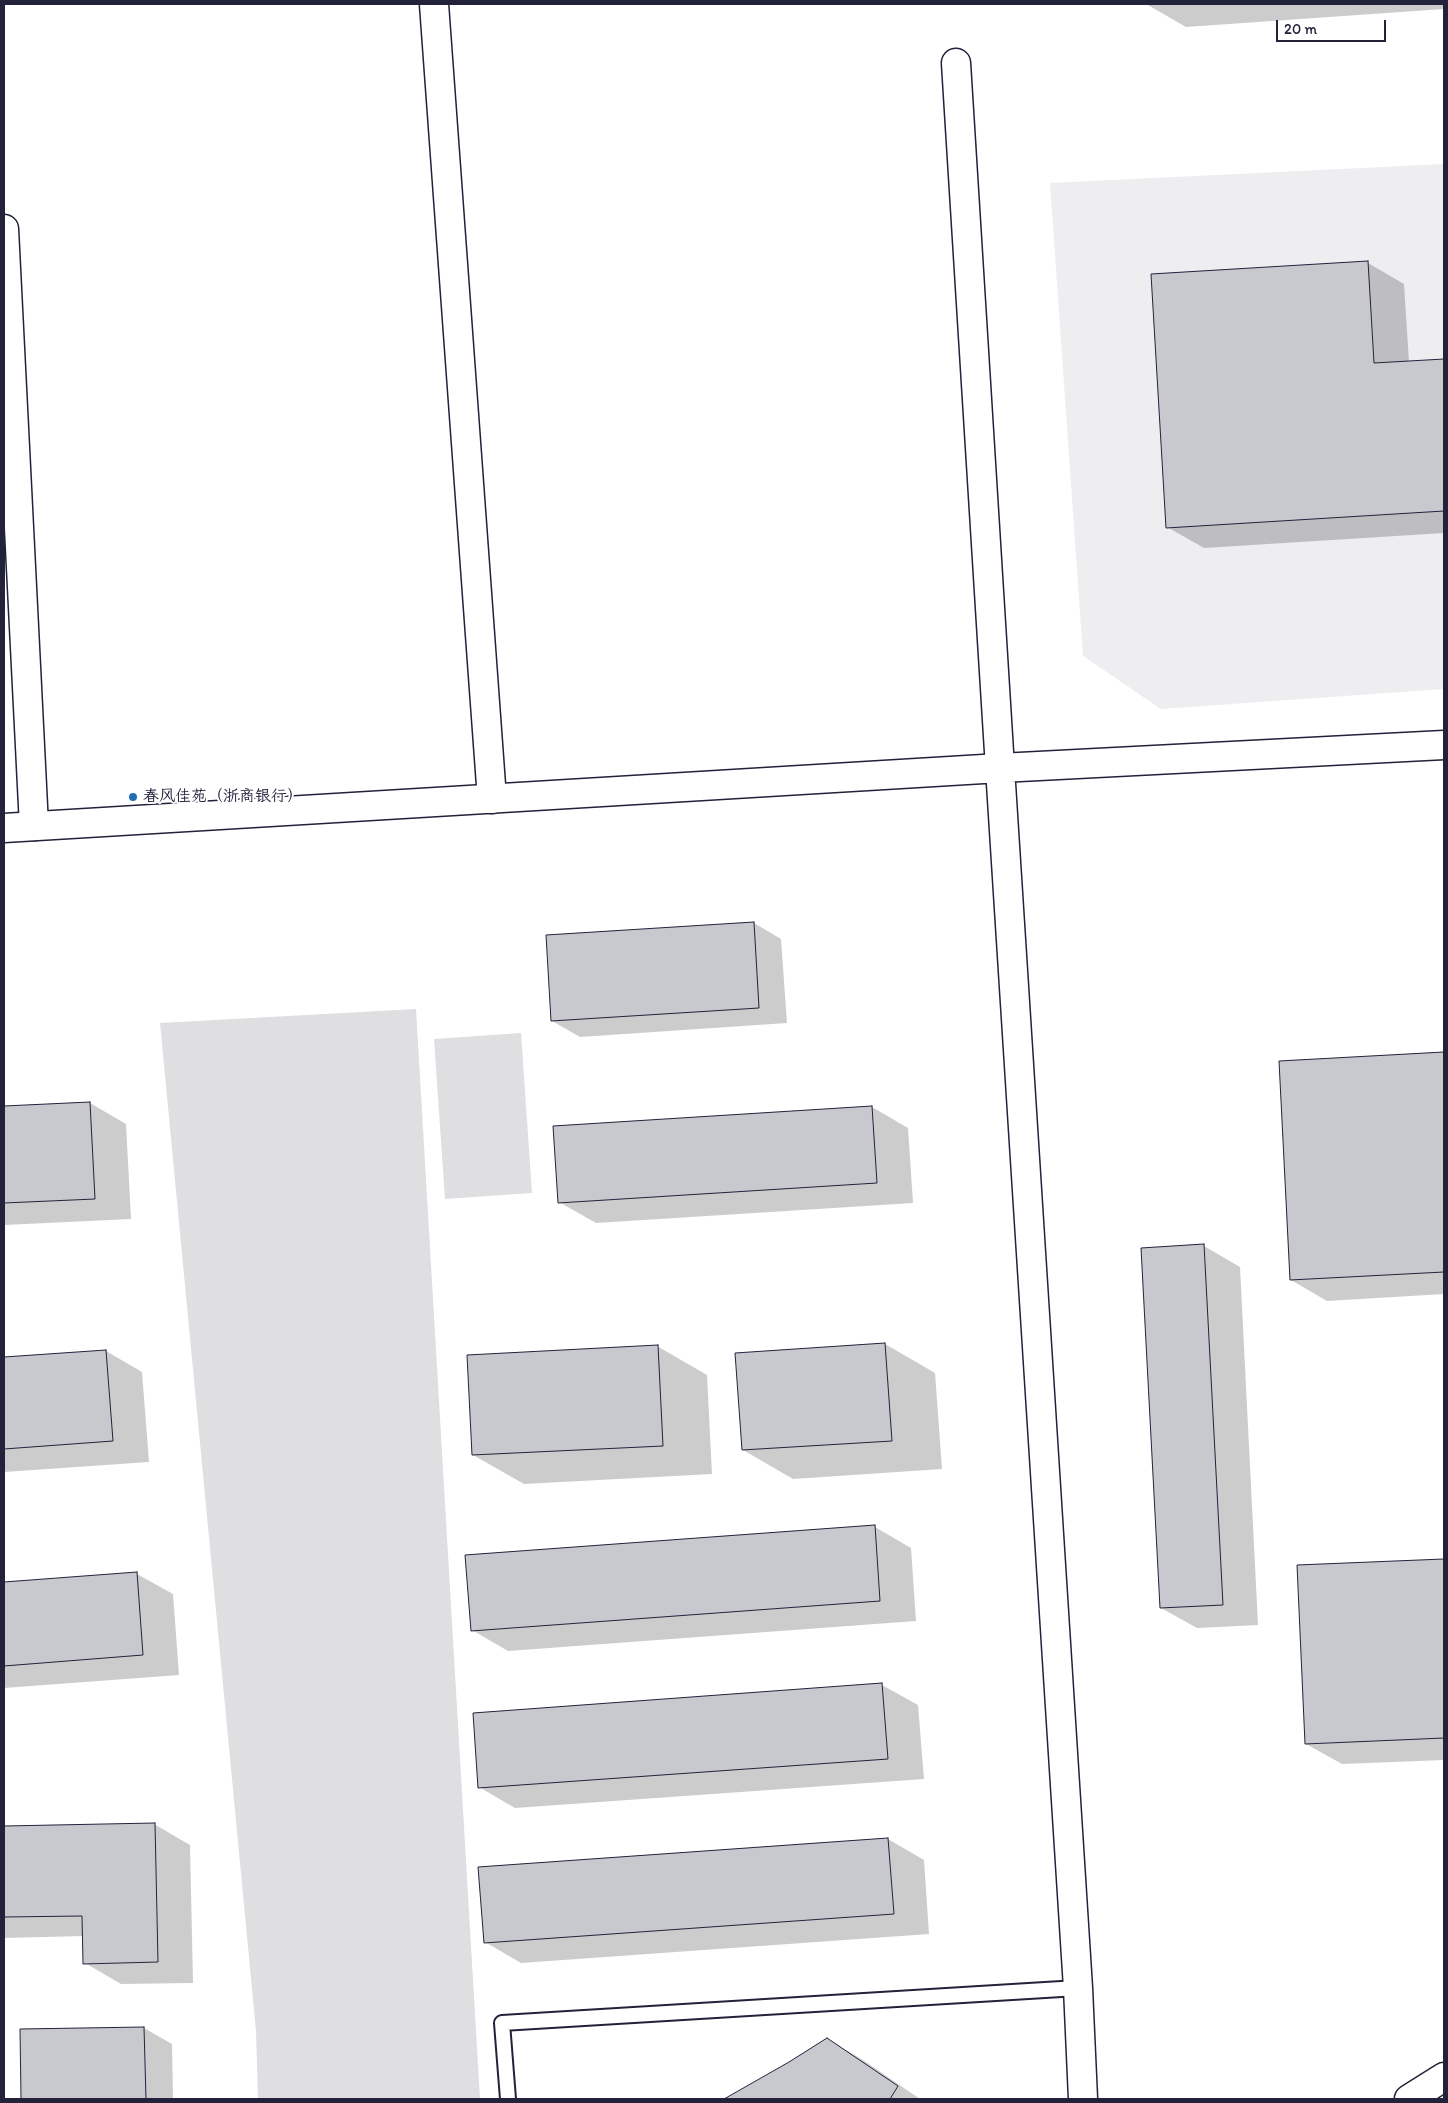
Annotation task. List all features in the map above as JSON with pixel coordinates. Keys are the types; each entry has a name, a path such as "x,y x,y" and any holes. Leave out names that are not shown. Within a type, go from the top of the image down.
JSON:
{"street":[{"path":"434,4 492,799"},
{"path":"956,63 1078,1988 1083,2099"},
{"path":"4,229 34,826"},
{"path":"4,828 1000,768 1444,745"},
{"path":"1409,2099 1444,2077"}],"lane":[{"path":"508,2099 502,2023 1078,1988"}],"shaded area":[{"path":"1444,164 1444,689 1161,709 1083,656 1050,183"},
{"path":"416,1009 480,2099 258,2099 256,2031 160,1023"},
{"path":"521,1033 532,1193 445,1199 434,1039"}],"building":[{"path":"1368,261 1374,363 1444,359 1444,511 1166,528 1151,274"},
{"path":"754,922 759,1008 551,1021 546,935"},
{"path":"1444,1052 1444,1272 1290,1280 1279,1061"},
{"path":"90,1102 95,1199 4,1203 4,1106"},
{"path":"872,1106 877,1183 558,1203 553,1126"},
{"path":"1204,1244 1223,1605 1160,1608 1141,1248"},
{"path":"885,1343 892,1441 742,1450 735,1353"},
{"path":"658,1345 663,1446 472,1455 467,1355"},
{"path":"106,1350 113,1441 4,1449 4,1357"},
{"path":"875,1525 880,1601 471,1631 465,1555"},
{"path":"1444,1559 1444,1738 1305,1744 1297,1565"},
{"path":"137,1572 143,1655 4,1666 4,1582"},
{"path":"882,1683 888,1759 478,1788 473,1713"},
{"path":"155,1823 158,1962 83,1964 82,1916 4,1917 4,1826"},
{"path":"888,1838 894,1914 484,1943 478,1867"},
{"path":"144,2027 146,2099 21,2099 20,2029"},
{"path":"827,2038 898,2086 890,2099 724,2099 789,2062"}],"place":[{"name":"春风佳苑（浙商银行）","path":"133,797"}]}
